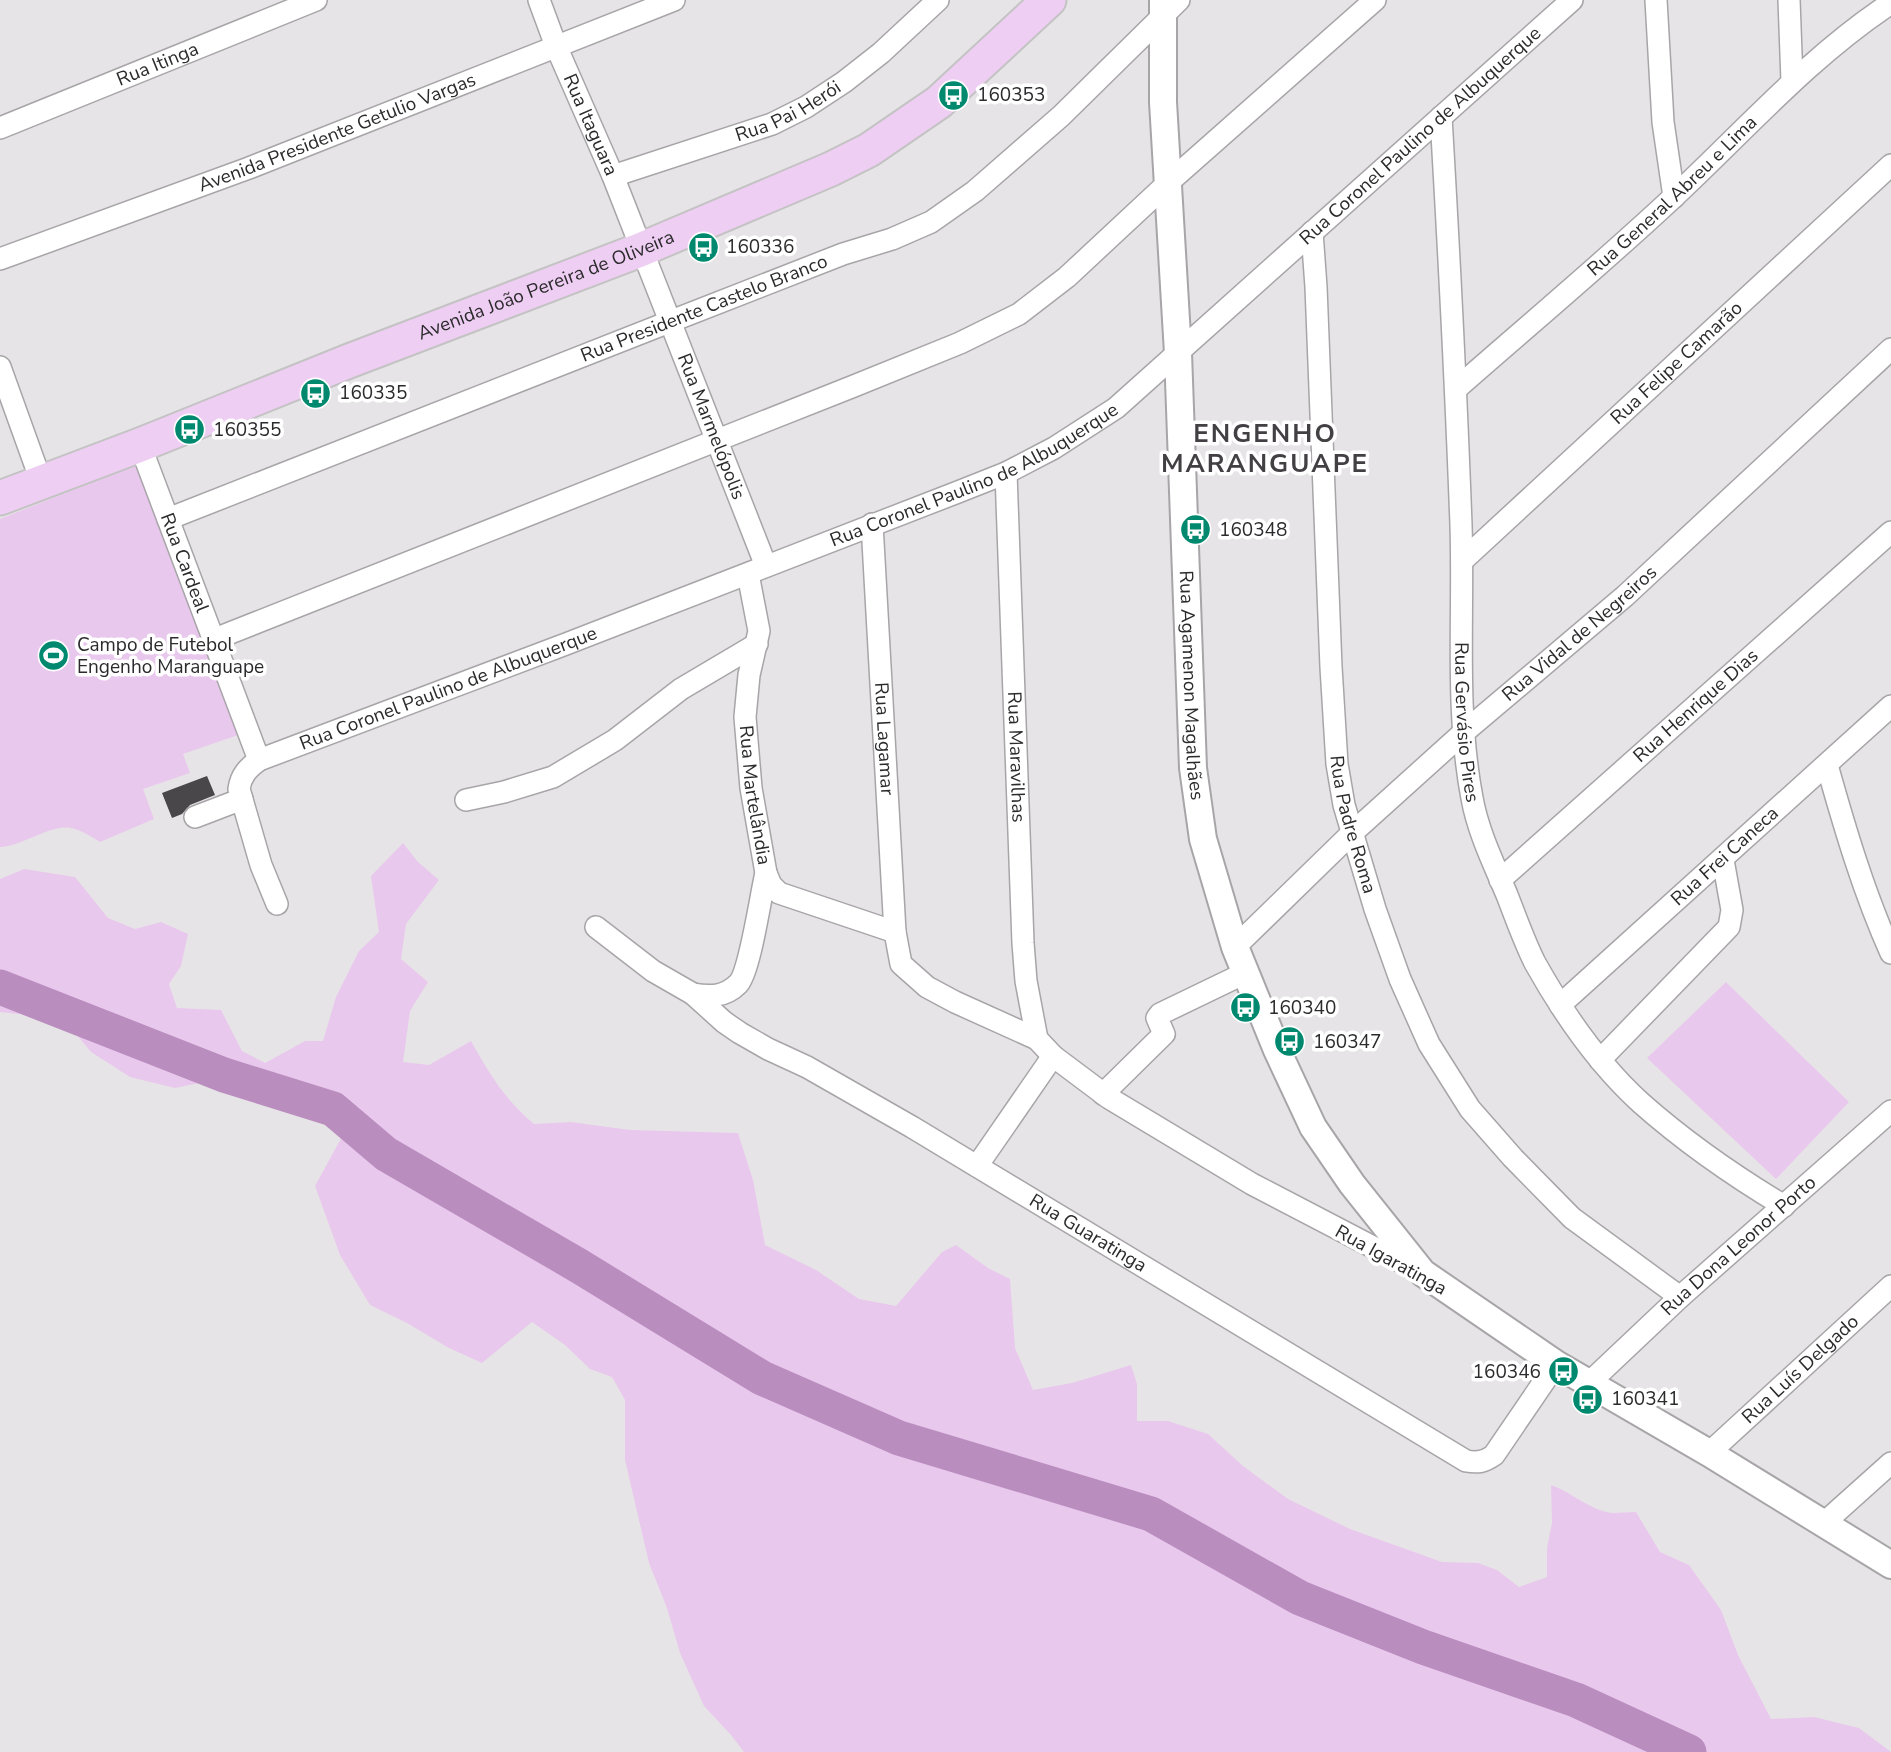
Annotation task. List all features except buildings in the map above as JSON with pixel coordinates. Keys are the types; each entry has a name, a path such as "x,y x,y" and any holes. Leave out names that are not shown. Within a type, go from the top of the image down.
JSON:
{"main road":[{"name":"Avenida João Pereira de Oliveira","path":"0,498 640,250 831,169 880,143 939,102 1049,0"}],"street":[{"name":"Rua Itinga","path":"0,128 316,0"},
{"name":"Rua Itaguara","path":"539,0 556,46 613,176 640,250"},
{"name":"Avenida Presidente Getulio Vargas","path":"0,259 249,168 674,0"},
{"name":"Rua Pai Herói","path":"613,176 772,124 806,107 844,82 938,0"},
{"path":"215,639 960,342 1019,314 1068,277 1169,182 1375,0"},
{"name":"Rua Coronel Paulino de Albuquerque","path":"260,760 1006,473 1054,448 1116,408 1572,0"},
{"path":"1656,0 1663,122 1674,197"},
{"path":"1789,0 1792,81"},
{"name":"Rua General Abreu e Lima","path":"1456,389 1674,197 1792,81 1864,20 1891,3"},
{"name":"Rua Agamenon Magalhães","path":"1169,5 1163,102 1178,353 1193,768 1203,839 1235,947 1277,1050 1313,1127 1352,1184 1423,1273"},
{"name":"Rua Presidente Castelo Branco","path":"168,519 843,254 892,239 931,222 975,191 1061,116 1169,5"},
{"name":"Rua Gervásio Pires","path":"1441,117 1456,389 1462,561 1463,733 1472,800 1486,844 1534,960 1560,1005 1600,1060 1640,1102 1686,1139 1745,1183 1784,1206"},
{"name":"Rua Felipe Camarão","path":"1462,561 1891,165"},
{"name":"Rua Padre Roma","path":"1312,232 1337,764 1352,834 1375,909 1400,979 1429,1044 1470,1109 1572,1218 1680,1297"},
{"name":"Rua Marmelópolis","path":"640,250 717,439 757,570"},
{"name":"Rua Vidal de Negreiros","path":"1235,947 1352,834 1463,733 1625,596 1891,349"},
{"path":"0,367 41,481"},
{"name":"Rua Cardeal","path":"140,445 260,760"},
{"name":"Rua Maravilhas","path":"1006,473 1023,943 1037,1039"},
{"name":"Rua Lagamar","path":"872,524 898,954"},
{"name":"Rua Henrique Dias","path":"1500,880 1891,532"},
{"name":"Rua Martelândia","path":"757,570 757,644 749,675 745,717 751,788 766,873 771,885 779,893 895,932"},
{"path":"466,800 505,792 553,777 615,740 681,689 757,644"},
{"name":"Rua Frei Caneca","path":"1560,1005 1891,706"},
{"path":"260,760 249,768 241,779 239,789 261,865 277,904"},
{"path":"1827,765 1848,839 1891,953"},
{"path":"195,817 242,799"},
{"path":"1600,1060 1729,927 1732,910 1723,860"},
{"path":"693,994 710,997 726,993 744,977 766,873"},
{"name":"Rua Guaratinga","path":"596,927 653,971 693,994 740,1033 807,1067 977,1166 1466,1461 1477,1463 1494,1455 1556,1364"},
{"name":"Rua Igaratinga","path":"898,954 905,970 928,987 1037,1039 1053,1056 1102,1094 1251,1184 1423,1273 1556,1364 1709,1453 1891,1565"},
{"path":"1102,1094 1164,1034 1157,1018 1160,1014 1245,973"},
{"path":"977,1166 1053,1056"},
{"name":"Rua Dona Leonor Porto","path":"1589,1384 1680,1297 1891,1111"},
{"name":"Rua Luís Delgado","path":"1709,1453 1891,1286"},
{"path":"1824,1523 1891,1463"}],"shaded area":[{"path":"138,464 241,734 183,754 190,773 143,789 154,819 100,842 67,827 0,847 0,519"},
{"path":"403,843 418,862 439,880 406,924 401,959 428,982 410,1011 403,1062 429,1065 471,1041 498,1086 534,1124 571,1122 630,1130 738,1133 753,1180 765,1245 816,1270 859,1299 896,1306 942,1252 956,1245 988,1268 1010,1279 1015,1348 1033,1390 1072,1383 1131,1365 1137,1384 1137,1421 1168,1421 1208,1434 1243,1466 1288,1499 1350,1529 1442,1562 1478,1563 1497,1570 1519,1587 1547,1577 1547,1548 1552,1523 1551,1485 1605,1512 1636,1512 1660,1552 1689,1565 1721,1610 1738,1655 1771,1719 1814,1717 1859,1728 1891,1752 744,1752 704,1706 680,1653 667,1608 649,1563 625,1460 625,1400 612,1377 590,1369 565,1345 532,1322 482,1363 370,1305 340,1255 315,1186 344,1133 291,1103 251,1102 204,1082 175,1088 130,1077 91,1052 66,1022 0,1012 0,879 24,869 75,877 108,918 135,929 161,922 188,934 181,966 169,984 177,1008 221,1010 242,1051 265,1063 305,1041 323,1041 336,997 359,951 379,932 371,876"},
{"path":"1726,982 1849,1102 1776,1179 1647,1058"}],"waterway":[{"path":"0,987 224,1075 333,1109 386,1154 579,1266 762,1378 899,1438 1151,1514 1300,1598 1423,1647 1576,1700 1689,1752"}],"place":[{"name":"160353","path":"954,95"},
{"name":"160336","path":"703,247"},
{"name":"160335","path":"316,393"},
{"name":"160355","path":"190,430"},
{"name":"160348","path":"1196,530"},
{"name":"Campo de Futebol Engenho Maranguape","path":"54,656"},
{"name":"160340","path":"1245,1008"},
{"name":"160347","path":"1290,1042"},
{"name":"160346","path":"1564,1372"},
{"name":"160341","path":"1588,1399"}],"district":[{"name":"ENGENHO MARANGUAPE","path":"1265,448"}]}
